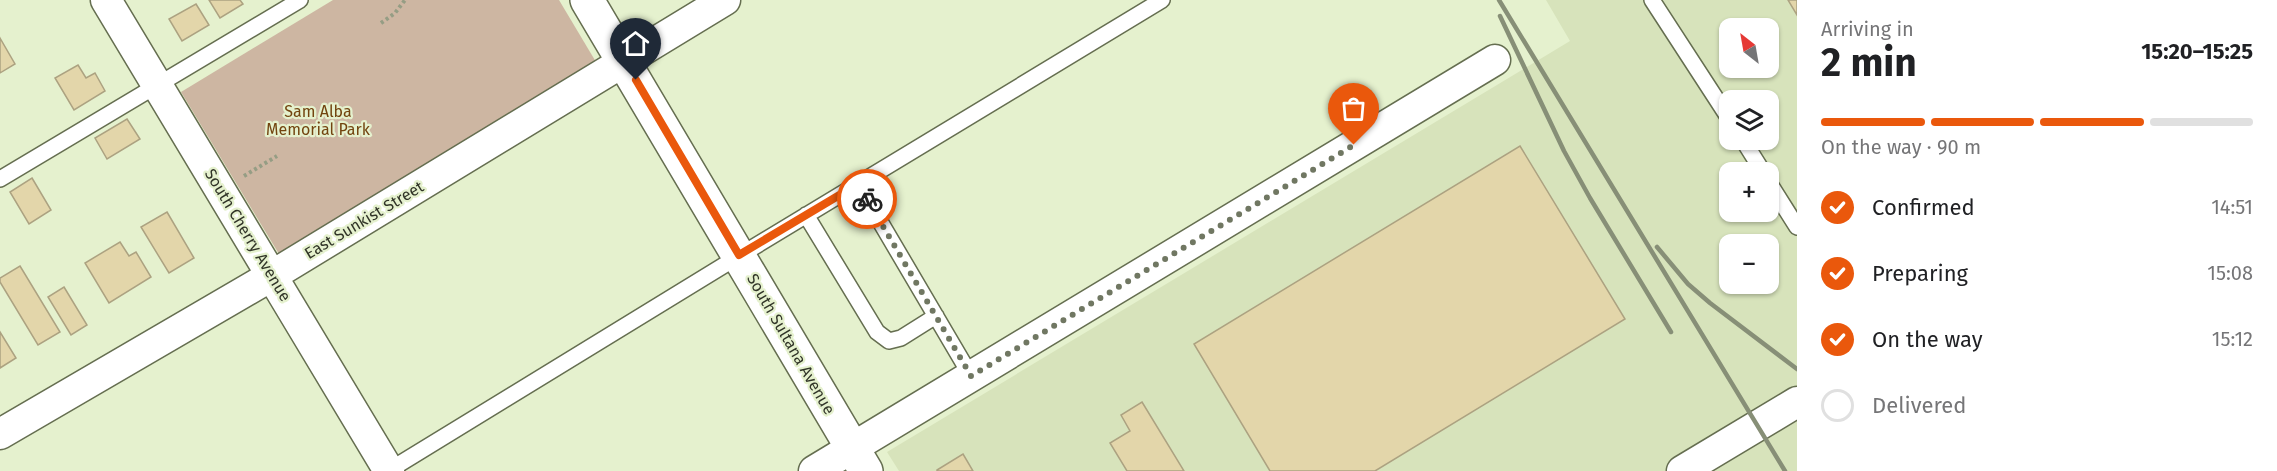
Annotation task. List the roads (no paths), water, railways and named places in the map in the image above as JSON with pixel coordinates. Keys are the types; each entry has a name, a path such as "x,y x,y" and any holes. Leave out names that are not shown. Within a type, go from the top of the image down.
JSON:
{"street":[{"name":"South Cherry Avenue","path":"106,0 273,275 388,471"},
{"name":"South Sultana Avenue","path":"587,0 859,459"},
{"name":"East Sunkist Street","path":"0,434 273,275 725,0"},
{"path":"814,471 859,459 971,376 1495,60"},
{"path":"1682,471 1797,402"}],"lane":[{"path":"0,179 300,0"},
{"path":"388,471 739,255 1162,0"},
{"path":"1652,0 1719,103"},
{"path":"858,184 971,376"},
{"path":"1779,198 1797,227"},
{"path":"806,215 877,332 889,342 901,338 936,316"}],"railway":[{"path":"1499,0 1785,471"},
{"path":"1500,16 1564,151 1671,332"},
{"path":"1657,247 1688,284 1797,369"}],"park label":[{"name":"Sam Alba Memorial Park","path":"318,120"}]}
